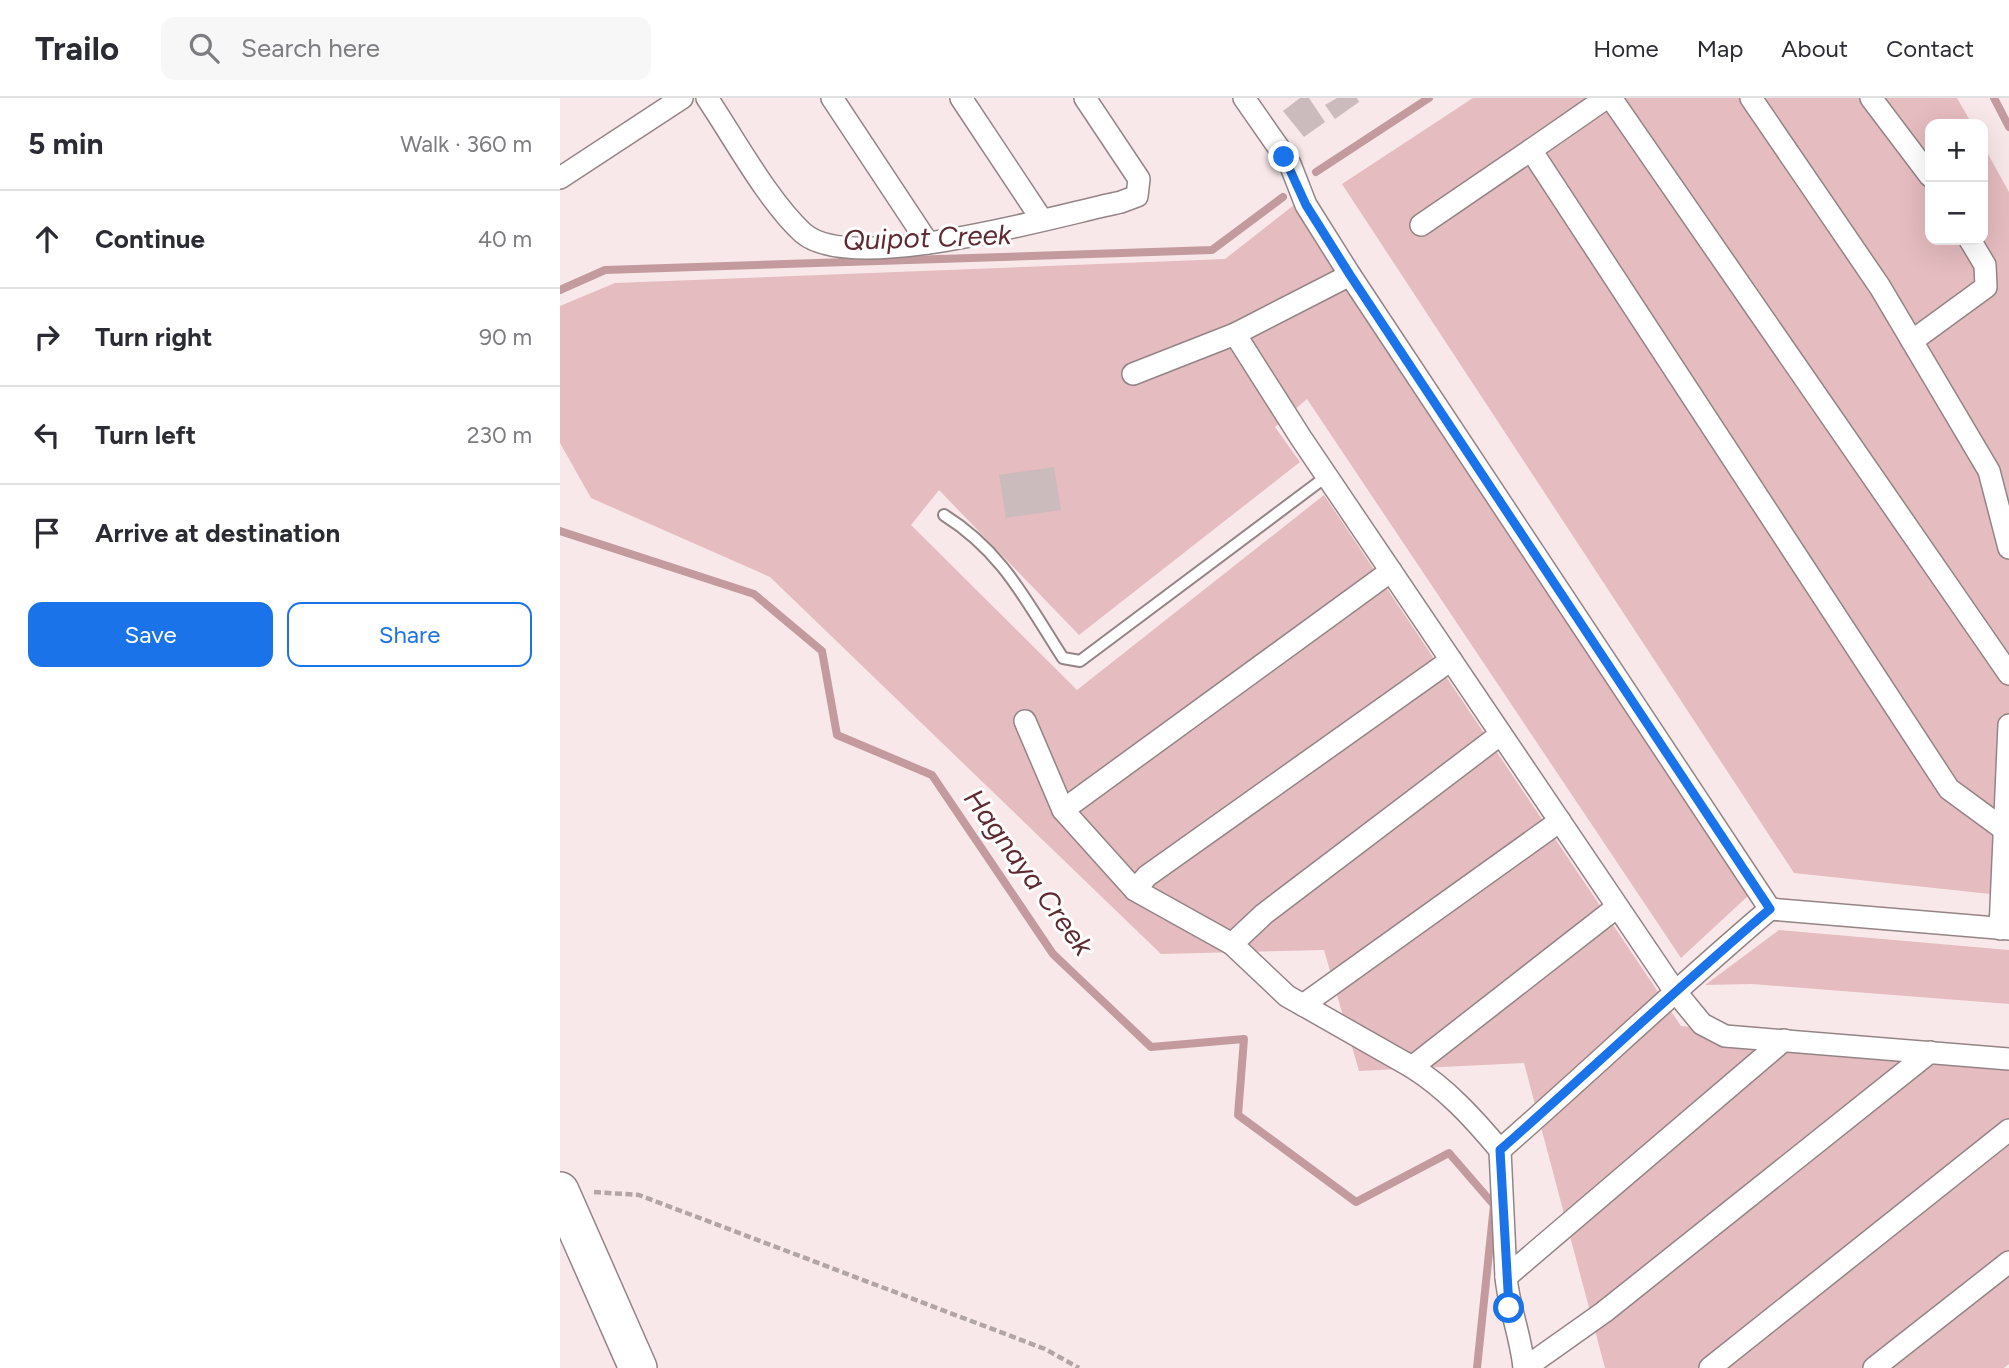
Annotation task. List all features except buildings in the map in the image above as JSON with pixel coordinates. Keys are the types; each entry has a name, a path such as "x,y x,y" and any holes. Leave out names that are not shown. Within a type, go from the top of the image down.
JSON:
{"highway":[{"path":"562,1196 638,1368"},
{"path":"560,1240 617,1368"}],"street":[{"path":"560,178 682,98"},
{"path":"707,98 771,193 804,234 834,247 903,247 928,243 1042,220 1137,196 1139,179 1085,98"},
{"path":"832,98 928,243"},
{"path":"961,98 1042,220"},
{"path":"1244,98 1290,164 1306,205 1350,275 1770,909"},
{"path":"1421,225 1606,98"},
{"path":"1611,98 2009,674"},
{"path":"1751,98 1880,287 1989,471 2009,548"},
{"path":"1871,98 1925,169"},
{"path":"1531,150 1949,789 2007,833"},
{"path":"1912,341 1986,288 1985,265 1973,245"},
{"path":"1133,374 1235,334 1350,275"},
{"path":"1235,334 1327,476 1617,907 1674,990 1702,1024 1725,1036 2009,1059"},
{"path":"1063,810 1391,571"},
{"path":"1135,890 1147,876 1451,660"},
{"path":"1025,721 1063,810 1135,890 1232,944 1287,996 1430,1078 1473,1118 1500,1150 1509,1308 1521,1335 1525,1368 1604,1312 1930,1052"},
{"path":"1500,1150 1572,1088 1674,990 1770,909 2005,929 2009,724"},
{"path":"1232,944 1264,914 1501,734"},
{"path":"1303,1005 1560,821"},
{"path":"1412,1067 1617,907"},
{"path":"1506,1277 1784,1040"},
{"path":"1710,1368 2009,1130"},
{"path":"1874,1368 2009,1262"}],"lane":[{"path":"944,515 970,532 1001,561 1063,658 1080,661 1327,476"}],"path":[{"path":"562,1196 604,1191 639,1195 1033,1345 1079,1368"}],"shaded area":[{"path":"1473,98 1957,98 1969,119 1925,119 1925,245 1988,245 1988,154 2009,192 2009,896 1794,873 1342,184"},
{"path":"1294,205 1749,895 1681,958 1307,399 1275,427 1300,462 1079,635 939,490 911,525 1077,690 1324,495 1681,1026 2009,1059 2009,1364 2004,1368 1605,1368 1524,1063 1359,1071 1324,950 1161,954 770,577 591,498 560,443 560,306 615,283 1225,259"},
{"path":"1779,930 2009,950 2009,1004 1752,984 1705,985"}],"waterway":[{"name":"Quipot Creek","path":"1316,172 1429,98"},
{"name":"Quipot Creek","path":"1994,98 2009,127"},
{"name":"Quipot Creek","path":"560,290 605,270 1212,250 1283,197"},
{"name":"Hagnaya Creek","path":"560,531 754,594 822,651 837,735 932,775 1053,954 1151,1047 1244,1039 1238,1115 1356,1202 1449,1153 1494,1205 1477,1368"}],"route":[{"path":"1284,157 1290,164 1306,205 1350,275 1770,909 1674,990 1572,1088 1500,1150 1509,1308"}]}
